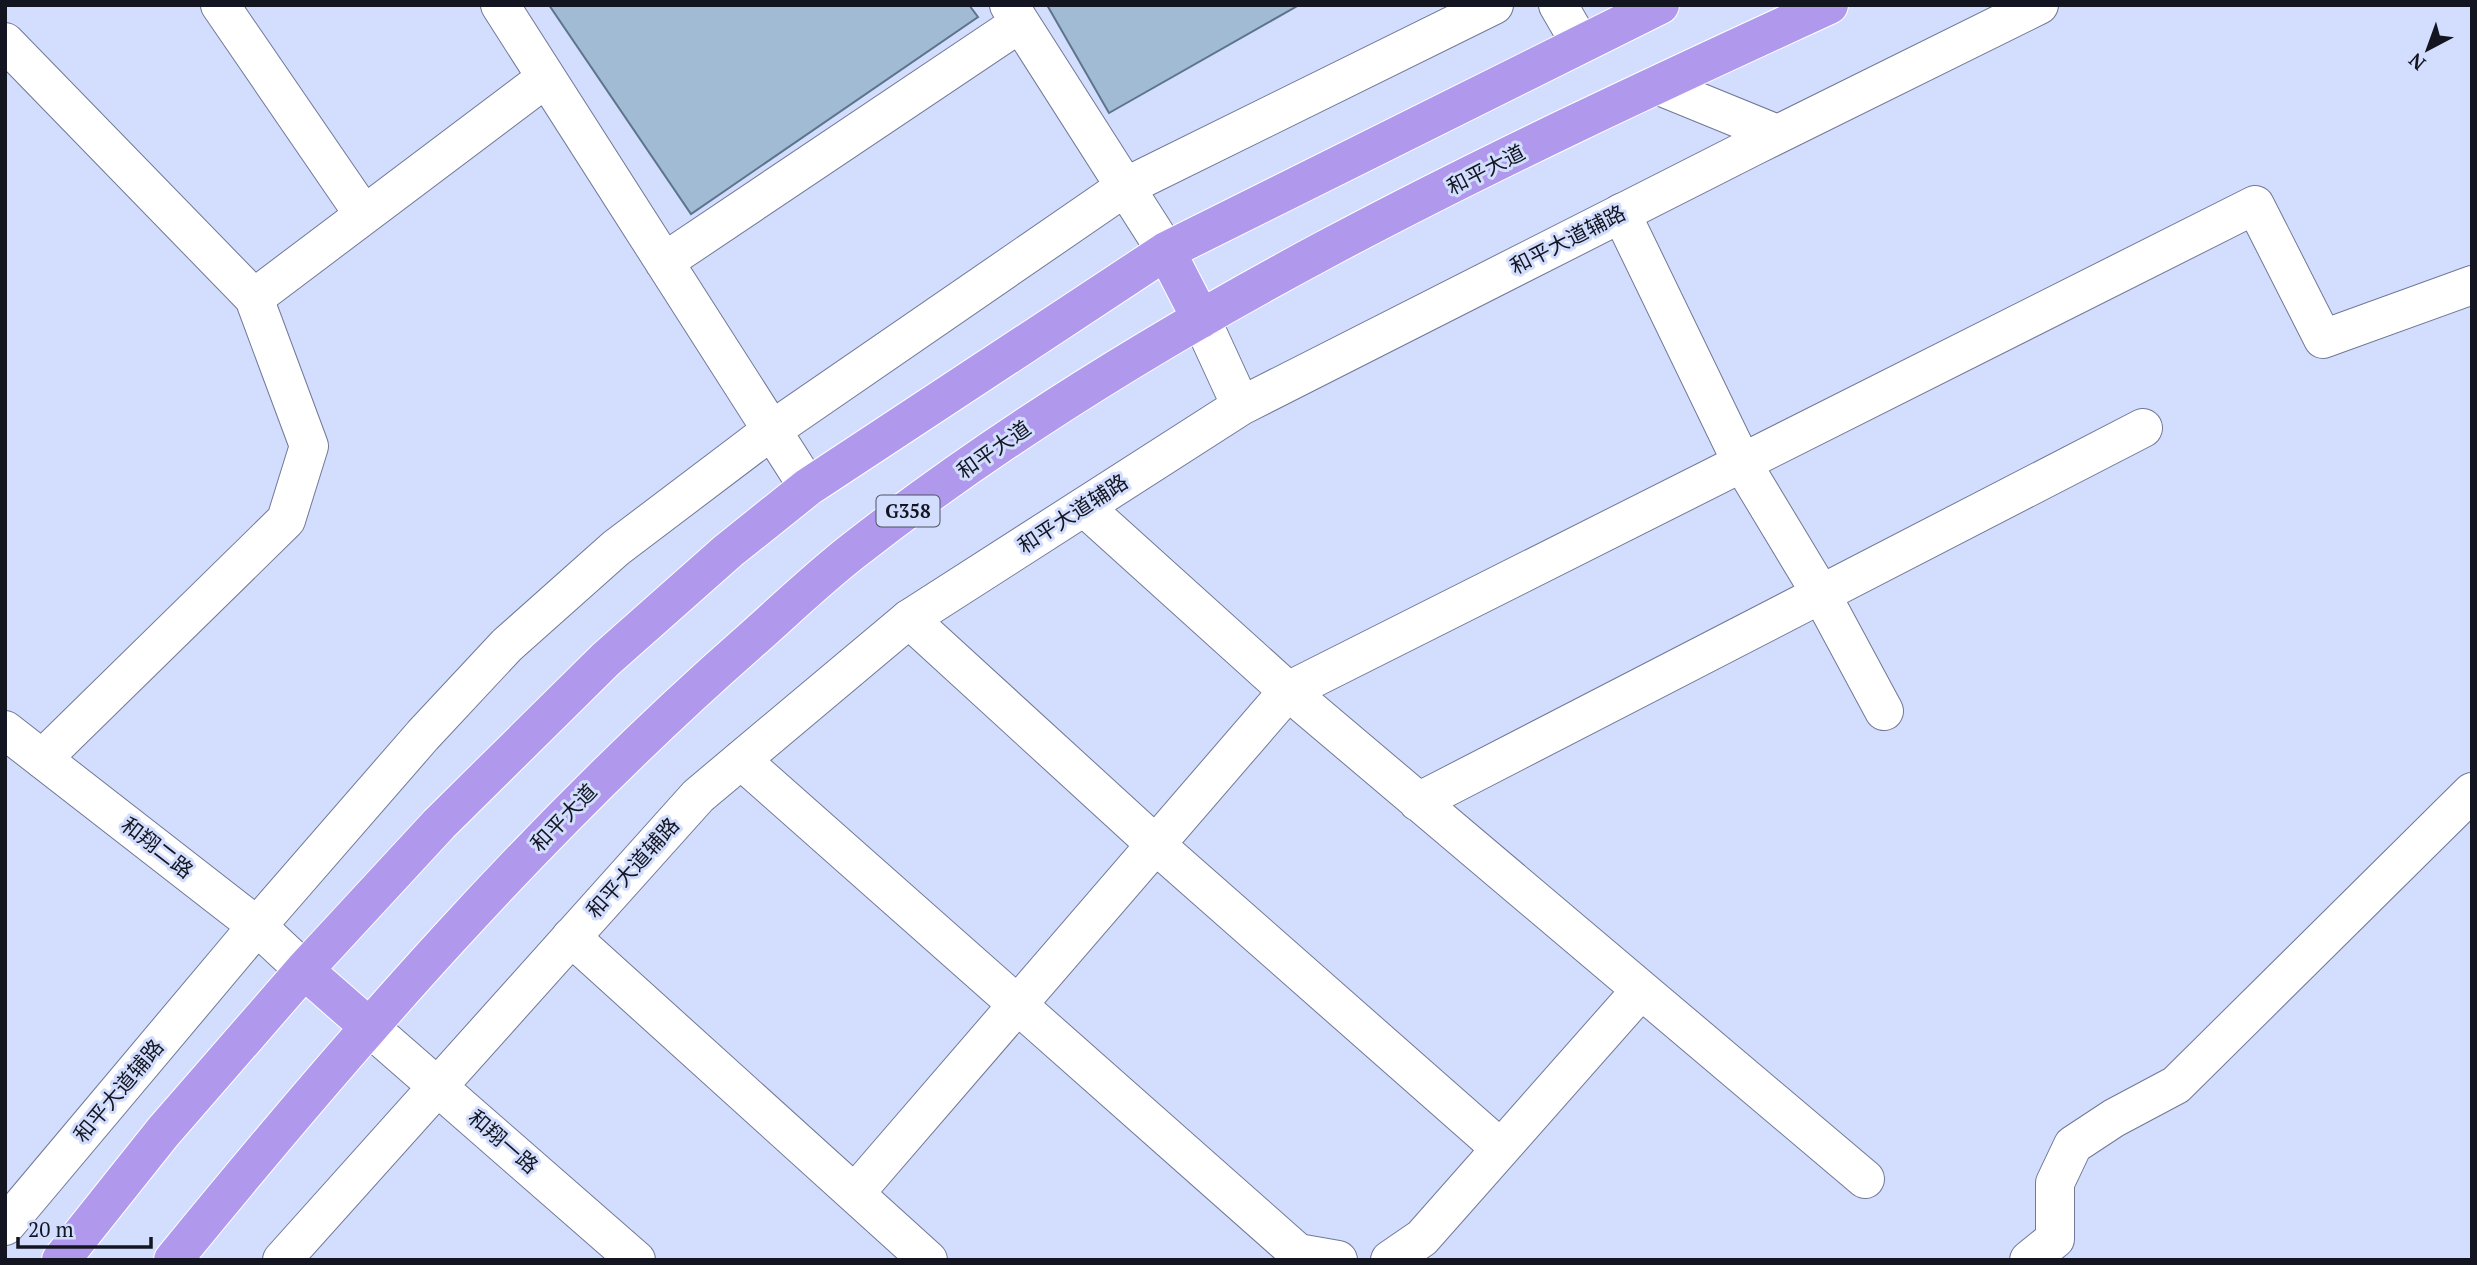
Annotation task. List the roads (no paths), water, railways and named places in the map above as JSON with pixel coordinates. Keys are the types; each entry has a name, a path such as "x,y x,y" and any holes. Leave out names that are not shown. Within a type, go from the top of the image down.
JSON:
{"highway":[{"path":"61,1260 163,1132 304,970 439,824 606,659 728,551 808,487 1166,251 1660,5"},
{"name":"和平大道","path":"173,1260 368,1026 575,804 698,687 851,552 1014,434 1201,319 1325,250 1657,85 1829,5"},
{"path":"1166,251 1201,319"},
{"path":"304,970 368,1026"}],"street":[{"path":"220,5 364,215"},
{"path":"500,5 808,487"},
{"name":"和平大道辅路","path":"5,1226 257,926 422,736 507,645 617,548 772,430 1125,187 1494,5"},
{"path":"1558,5 1580,43"},
{"name":"和平大道辅路","path":"282,1260 698,796 909,619 1241,406 1777,134 2039,5"},
{"path":"664,262 1015,14 1166,251"},
{"path":"5,42 254,298 309,446 286,520 43,759"},
{"path":"254,298 546,78"},
{"path":"1657,85 1777,134"},
{"path":"855,1193 1288,691 2255,205 2323,339 2472,285"},
{"path":"1621,213 1742,463 1821,594 1884,711"},
{"path":"1201,319 1241,406"},
{"path":"1418,802 2143,428"},
{"path":"1084,507 1288,691 1865,1179"},
{"path":"909,619 1156,845 1500,1148"},
{"name":"和翔二路","path":"5,730 257,926 304,970"},
{"path":"741,760 1298,1253 1338,1260"},
{"path":"2029,1260 2055,1239 2055,1183 2073,1145 2114,1118 2176,1085 2472,792"},
{"path":"571,937 928,1260"},
{"path":"1390,1260 1422,1238 1641,989"},
{"name":"和翔一路","path":"368,1026 636,1260"}]}
